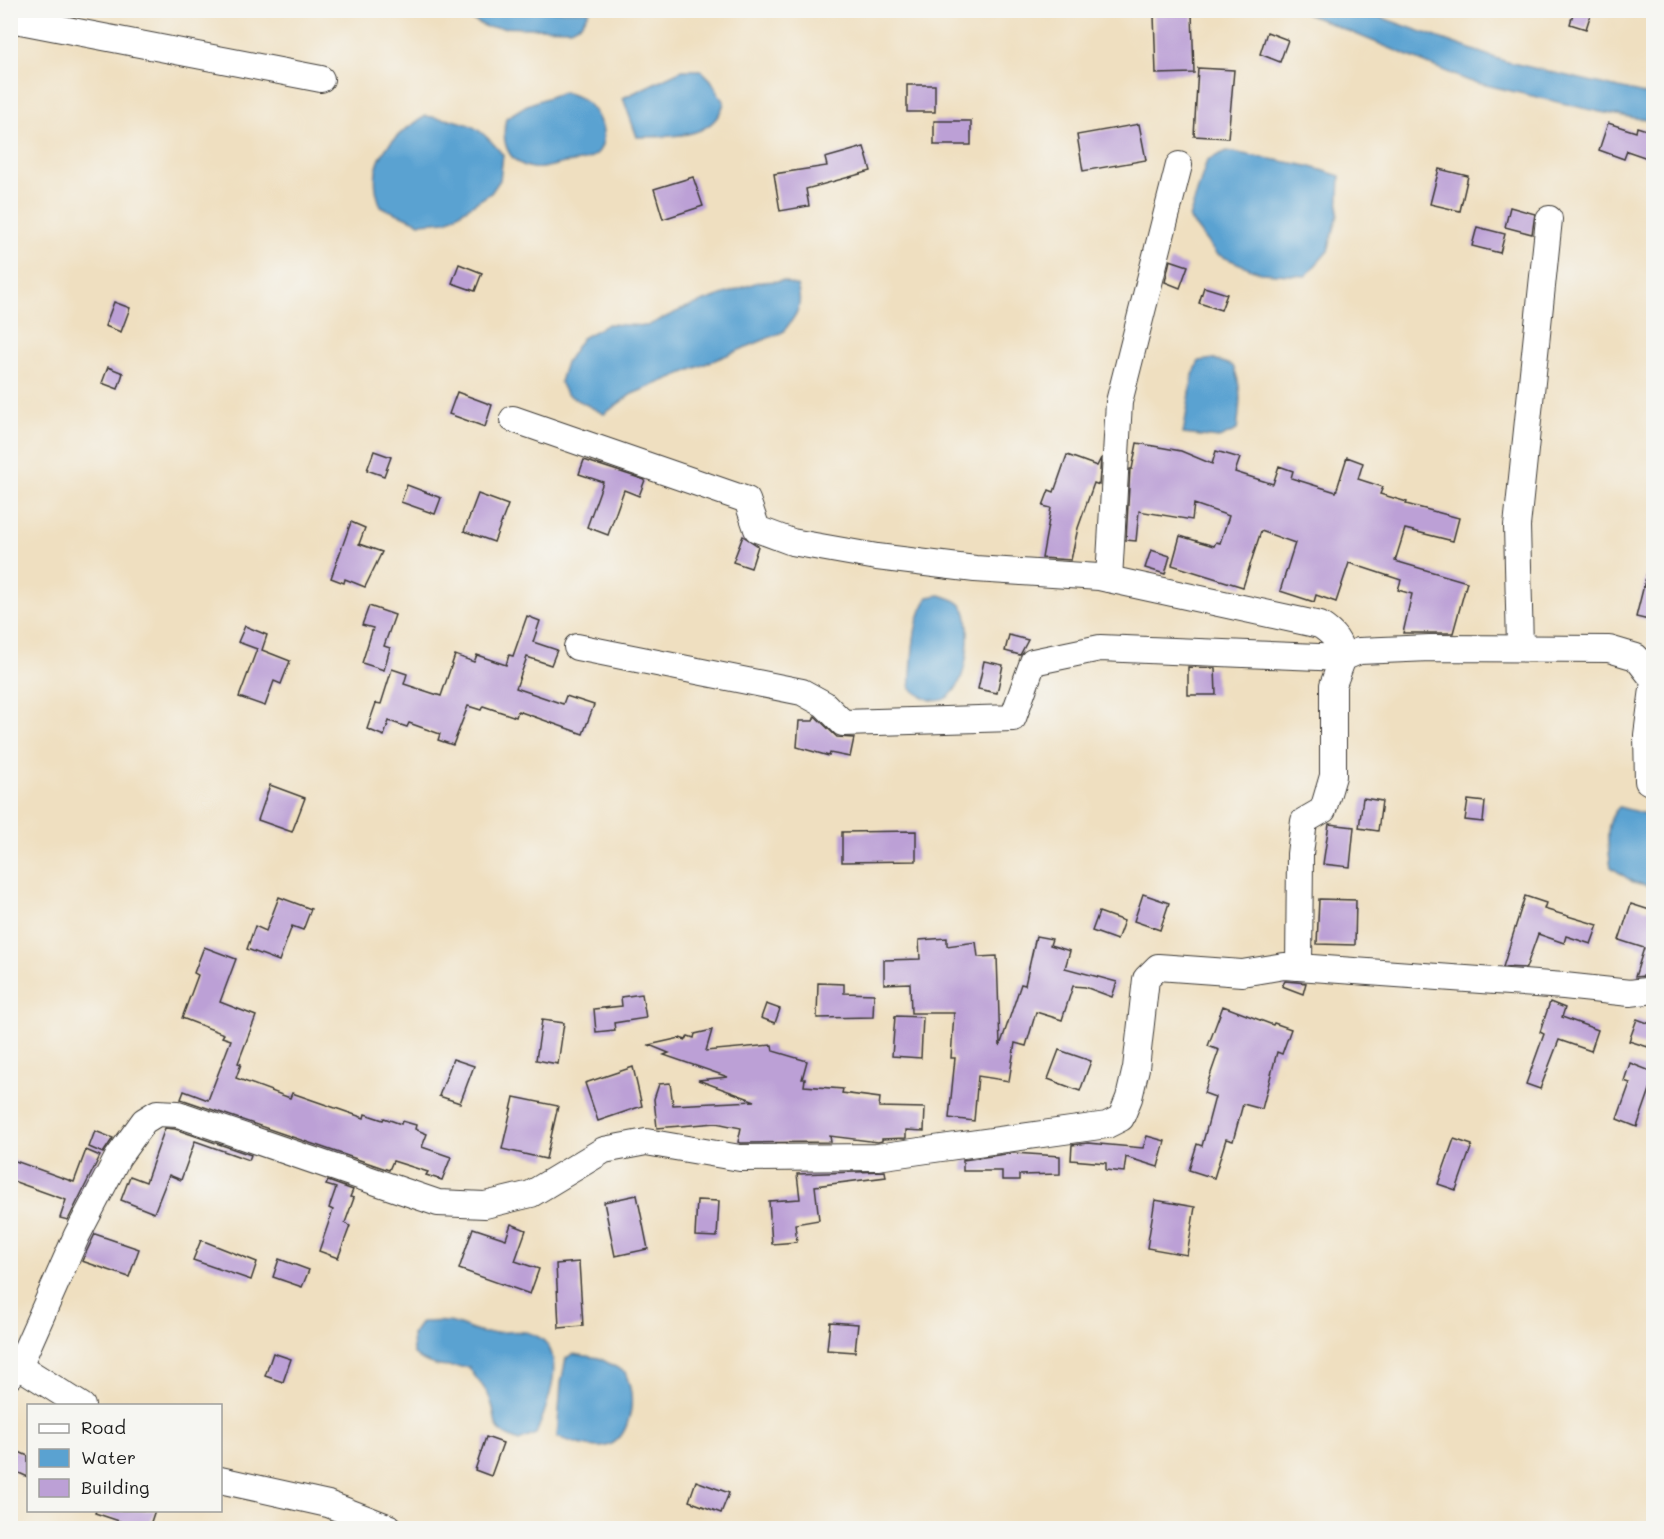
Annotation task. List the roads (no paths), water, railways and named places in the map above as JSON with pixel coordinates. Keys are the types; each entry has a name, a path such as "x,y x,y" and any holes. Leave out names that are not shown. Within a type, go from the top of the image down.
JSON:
{"street":[{"path":"10,19 321,79"},
{"path":"1108,579 1119,402 1179,165"},
{"path":"1520,647 1517,526 1549,219"},
{"path":"513,419 747,500 758,529 792,542 877,557 975,569 1108,579 1320,625 1333,634 1340,645 1343,658 1333,685 1333,776 1323,810 1305,821 1300,854 1299,967"},
{"path":"577,647 802,692 824,704 843,723 1013,718 1033,662 1100,648 1343,658 1359,651 1520,647 1609,649 1636,657 1653,680 1647,735 1648,781 1653,784"},
{"path":"78,1404 15,1371 77,1235 118,1157 144,1121 157,1113 178,1114 438,1203 485,1205 531,1194 604,1150 646,1142 740,1158 877,1157 1107,1125 1121,1118 1129,1098 1136,1068 1146,979 1158,967 1242,973 1284,966 1564,986 1630,993 1653,990"},
{"path":"222,1480 328,1504 390,1528"}],"water":[{"path":"455,11 590,11 581,24 571,29 486,27"},
{"path":"1300,11 1363,11 1504,61 1653,96 1653,121 1600,112 1469,81"},
{"path":"682,70 701,70 711,80 724,103 718,115 710,124 688,134 637,137 623,98"},
{"path":"563,92 586,102 594,110 602,126 601,148 592,157 584,160 548,167 532,168 516,161 511,156 505,142 506,118 527,105"},
{"path":"426,116 470,125 494,144 503,155 500,180 491,193 447,221 420,223 381,207 375,177 383,152 391,142"},
{"path":"1227,151 1308,166 1340,176 1338,215 1328,251 1306,276 1261,273 1216,254 1189,218 1207,160"},
{"path":"783,281 797,286 800,299 795,316 783,332 632,394 604,414 566,394 560,382 566,362 582,338 608,324 647,326 685,308 758,282"},
{"path":"1214,359 1233,366 1236,374 1240,397 1237,430 1219,438 1183,434 1193,375 1199,361"},
{"path":"940,595 957,601 966,612 968,641 960,681 946,698 936,701 924,698 910,688 918,618 928,597"},
{"path":"1619,807 1653,816 1653,887 1633,882 1611,867 1609,827"},
{"path":"421,1322 452,1323 484,1333 523,1332 542,1340 550,1350 553,1378 546,1409 536,1434 519,1441 498,1428 488,1395 469,1367 447,1367 433,1364 413,1353 412,1335"},
{"path":"573,1354 599,1358 625,1372 631,1394 631,1412 624,1431 618,1440 610,1445 591,1447 557,1437 561,1383 566,1358"}]}
